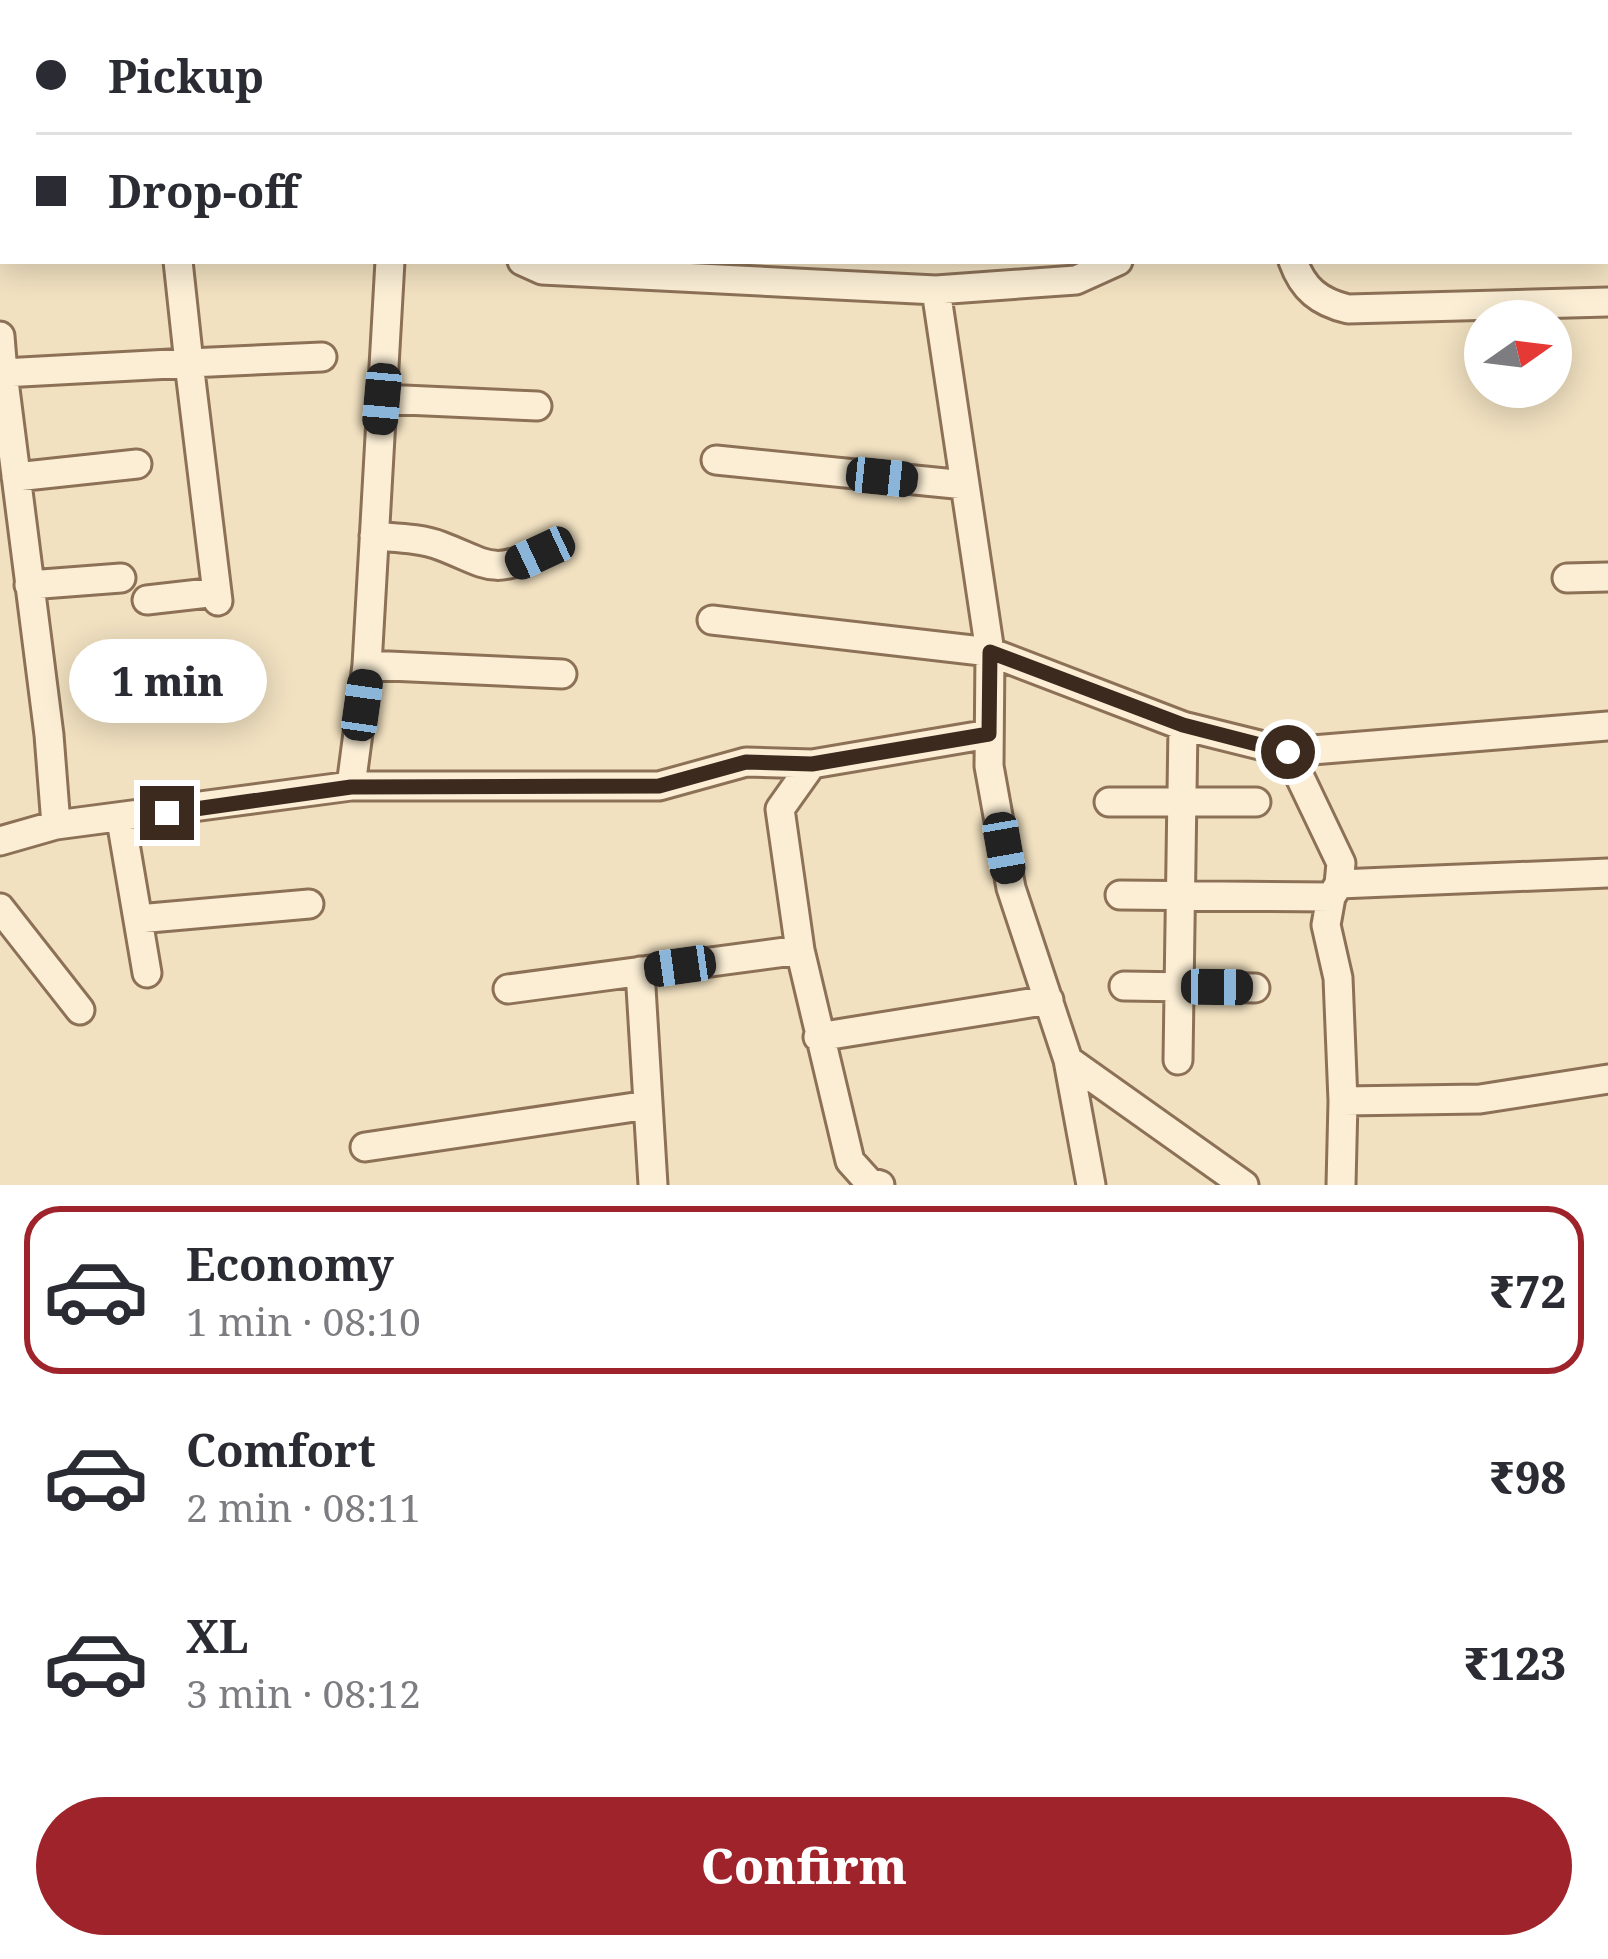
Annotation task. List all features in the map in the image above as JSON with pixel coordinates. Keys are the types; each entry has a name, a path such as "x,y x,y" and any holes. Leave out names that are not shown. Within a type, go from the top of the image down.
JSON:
{"street":[{"path":"147,600 217,597 178,264"},
{"path":"351,787 368,664 390,264"},
{"path":"529,264 542,270 936,290 1076,280 1111,264"},
{"path":"1295,264 1308,290 1326,304 1348,309 1608,302"},
{"path":"936,290 990,652 989,766 1011,888 1068,1060 1091,1185"},
{"path":"0,336 6,444 16,477 56,826"},
{"path":"3,373 322,357"},
{"path":"382,399 537,406"},
{"path":"716,460 965,485"},
{"path":"16,477 137,464"},
{"path":"374,536 445,547 482,565 513,566 540,553"},
{"path":"1567,578 1608,577"},
{"path":"29,585 121,578"},
{"path":"712,620 990,652 1183,725 1288,752 1608,726"},
{"path":"368,664 562,674"},
{"path":"1178,1060 1183,725"},
{"path":"0,842 56,826 351,787 659,786 746,762 812,764 989,734"},
{"path":"1288,752 1339,856 1325,925 1338,978 1341,1185"},
{"path":"812,764 780,809 800,950 850,1160 869,1182 880,1185"},
{"path":"1109,802 1256,802"},
{"path":"121,820 147,973"},
{"path":"1120,895 1335,891 1608,873"},
{"path":"138,920 309,904"},
{"path":"0,908 80,1010"},
{"path":"508,989 800,950"},
{"path":"640,971 652,1185"},
{"path":"1124,986 1255,988"},
{"path":"818,1037 1048,1000"},
{"path":"1068,1060 1244,1185"},
{"path":"1343,1101 1480,1099 1608,1078"},
{"path":"365,1147 648,1105"}],"route":[{"path":"167,813 351,787 659,786 746,762 812,764 989,734 990,652 1183,725 1288,752"}]}
